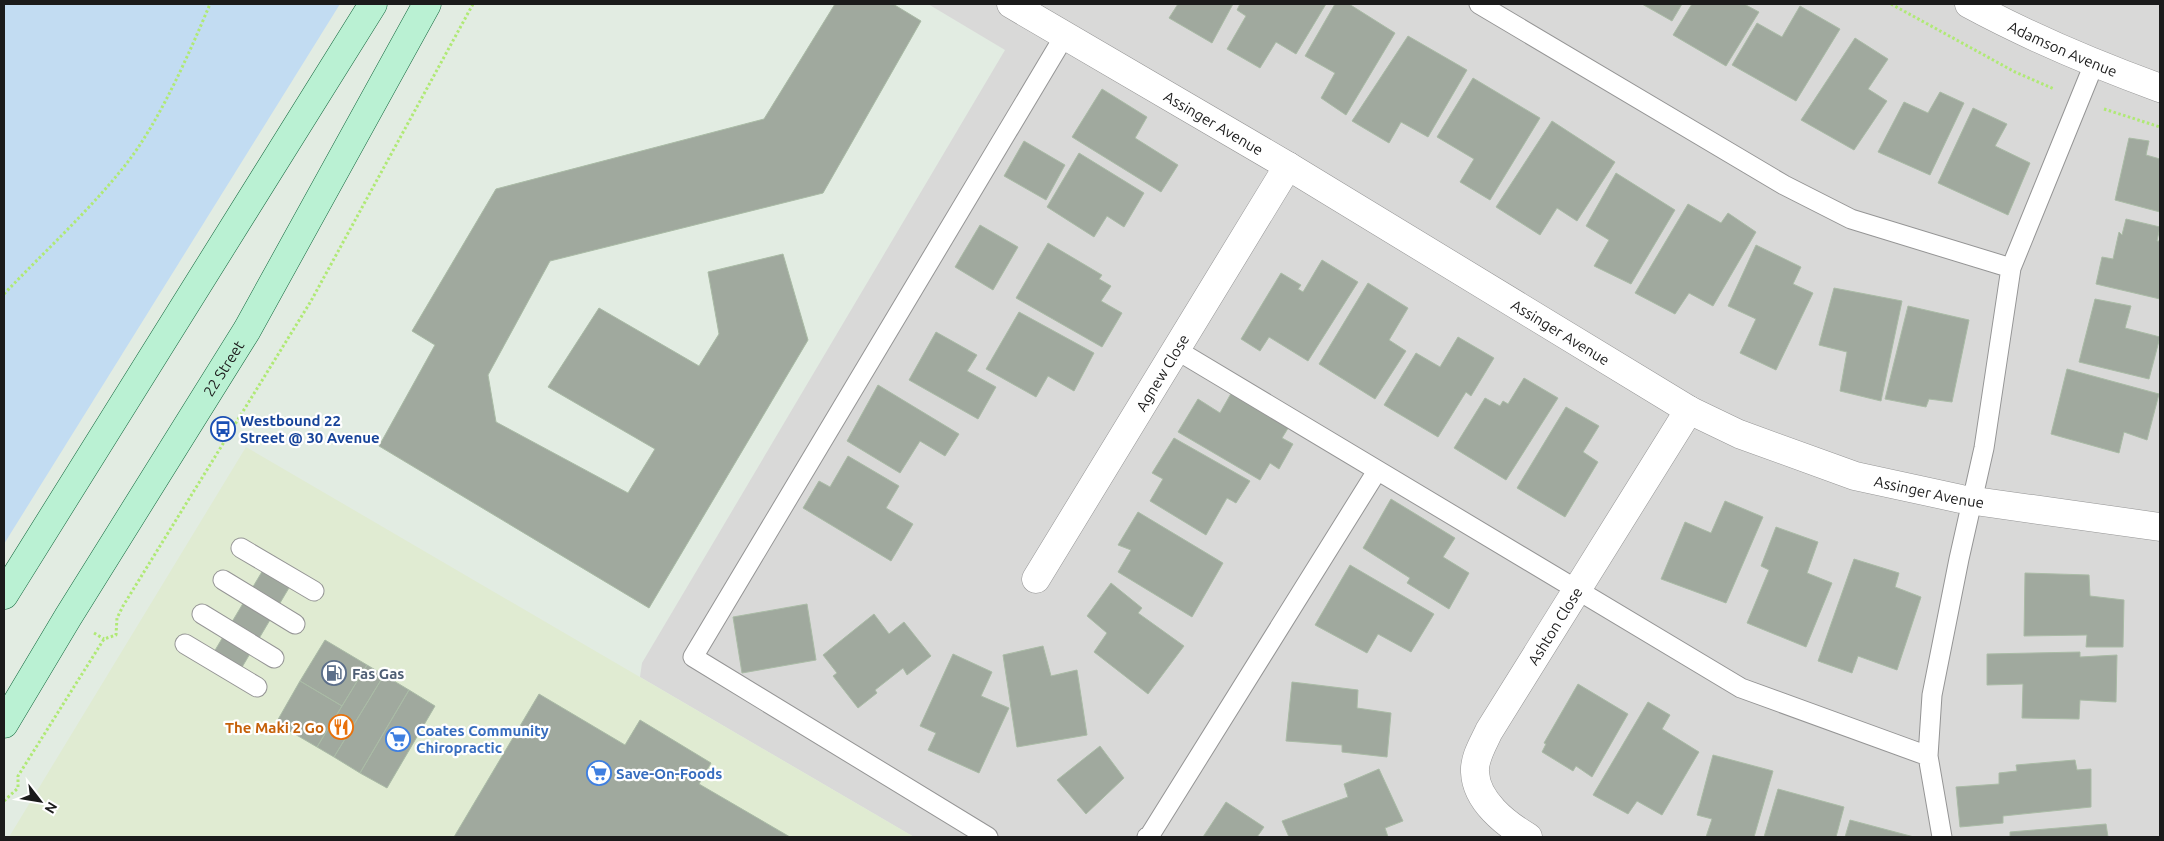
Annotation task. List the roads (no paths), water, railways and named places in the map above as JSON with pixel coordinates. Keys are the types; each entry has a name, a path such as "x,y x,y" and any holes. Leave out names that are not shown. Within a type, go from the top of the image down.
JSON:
{"main road":[{"path":"4,595 373,4"},
{"name":"22 Street","path":"4,724 247,330 427,4"}],"street":[{"name":"Assinger Avenue","path":"1011,4 1288,166 1689,410 1739,434 1855,476 1973,501 2160,528"},
{"name":"Adamson Avenue","path":"1969,4 2044,42 2094,64 2160,88"},
{"name":"Agnew Close","path":"1036,579 1288,166"},
{"name":"Ashton Close","path":"1528,837 1496,813 1480,788 1475,772 1478,753 1489,731 1689,410"}],"lane":[{"path":"1479,4 1784,185 1851,219 2011,268"},
{"path":"988,837 693,656 1065,35"},
{"path":"1942,837 1928,756 1932,695 1959,558 1984,448 2011,268 2094,64"},
{"path":"1175,349 1741,688 1928,756"},
{"path":"1147,837 1377,471"},
{"path":"241,548 314,591"},
{"path":"223,580 295,624"},
{"path":"202,614 274,658"},
{"path":"185,644 257,687"}],"place":[{"name":"Westbound 22 Street @ 30 Avenue","path":"223,429"},
{"name":"Fas Gas","path":"334,673"},
{"name":"The Maki 2 Go","path":"341,727"},
{"name":"Coates Community Chiropractic","path":"398,739"},
{"name":"Save-On-Foods","path":"599,773"}]}
